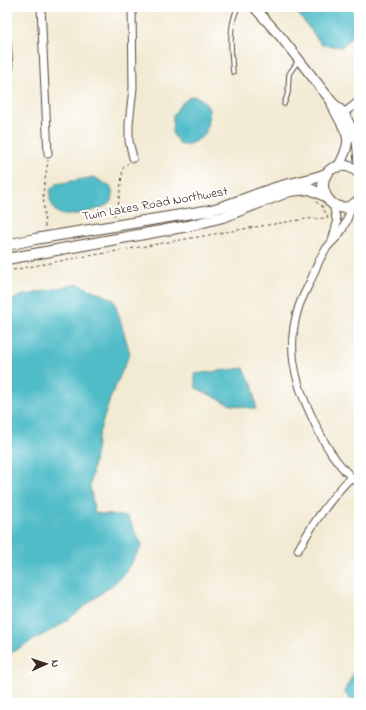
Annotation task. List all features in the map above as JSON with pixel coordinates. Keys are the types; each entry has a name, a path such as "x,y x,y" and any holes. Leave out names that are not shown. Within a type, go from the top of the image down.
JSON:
{"main road":[{"name":"Twin Lakes Road Northwest","path":"7,245 211,210 230,205 275,188 311,180 338,167"},
{"path":"338,167 351,167 359,173"},
{"path":"328,173 323,184 323,190 329,200"},
{"name":"Twin Lakes Road Northwest","path":"7,259 188,226 223,217 290,191 310,189 339,207 346,207 356,203"}],"street":[{"path":"41,7 48,154"},
{"path":"132,7 133,88 129,141 133,158"},
{"path":"254,7 332,102 344,113 356,130 359,162"},
{"path":"344,113 359,101"},
{"path":"332,102 344,125 348,137 346,153 338,167"},
{"path":"329,200 337,219 332,242"},
{"path":"356,203 340,234 322,255 299,306 296,317 292,352 295,375 318,431 336,461 359,484"},
{"path":"298,550 317,518 336,492 351,477"}],"lane":[{"path":"233,72 231,49 232,31 234,15 238,7"},
{"path":"7,23 10,70 7,75"},
{"path":"284,104 288,93 289,74 299,60"}],"path":[{"path":"45,227 43,193 48,154"},
{"path":"114,216 121,194 123,168 133,158"},
{"path":"7,271 289,222 312,219 337,219"}],"water":[{"path":"293,7 348,7 359,16 358,26 352,37 342,47 322,45"},
{"path":"191,96 203,100 210,111 206,132 202,137 188,145 183,145 179,143 172,133 173,116 180,105"},
{"path":"94,177 111,187 113,197 109,204 104,207 75,214 63,215 55,211 50,200 50,190 56,184"},
{"path":"78,284 114,300 130,353 110,399 98,437 90,487 95,513 128,517 142,546 123,576 61,625 7,655 7,303 21,296"},
{"path":"244,368 253,387 256,409 231,405 196,388 194,374"},
{"path":"359,662 359,703 354,703 344,692"}]}
